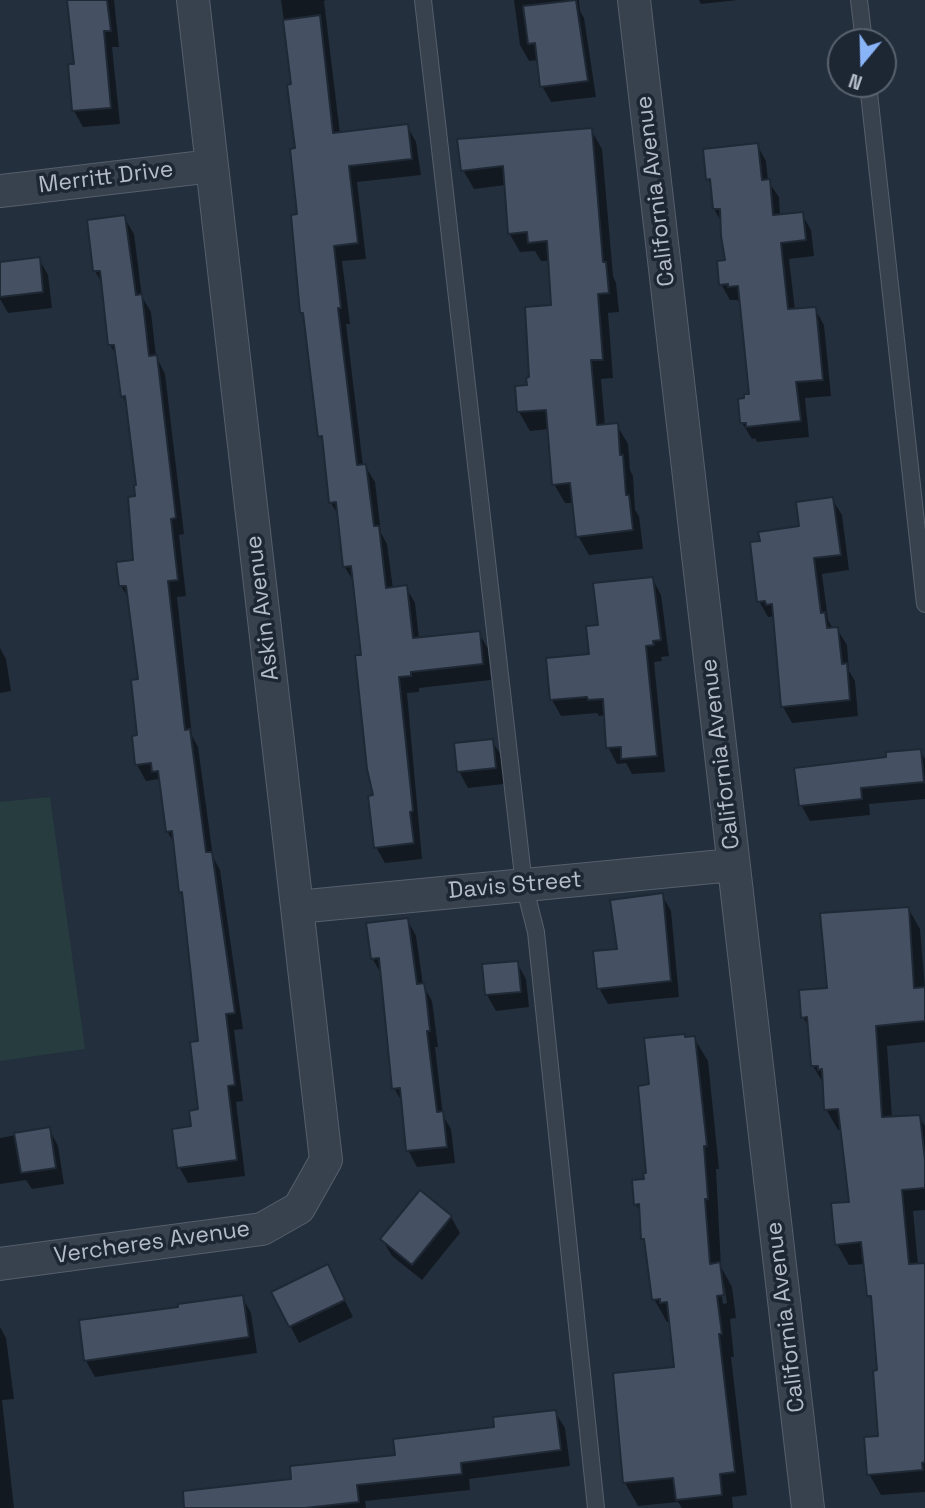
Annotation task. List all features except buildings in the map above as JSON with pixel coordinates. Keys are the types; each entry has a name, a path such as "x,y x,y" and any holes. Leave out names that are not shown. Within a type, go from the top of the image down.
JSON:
{"street":[{"name":"Askin Avenue","path":"193,0 326,1160 299,1208"},
{"name":"California Avenue","path":"634,0 808,1508"},
{"name":"Merritt Drive","path":"0,191 212,166"},
{"name":"Davis Street","path":"297,907 733,865"},
{"name":"Vercheres Avenue","path":"0,1264 262,1229 299,1208"}],"lane":[{"path":"423,0 524,885 536,932 596,1508"},
{"path":"859,0 862,28"},
{"path":"870,98 925,604"}],"green space":[{"path":"50,797 85,1049 0,1061 0,802"}]}
